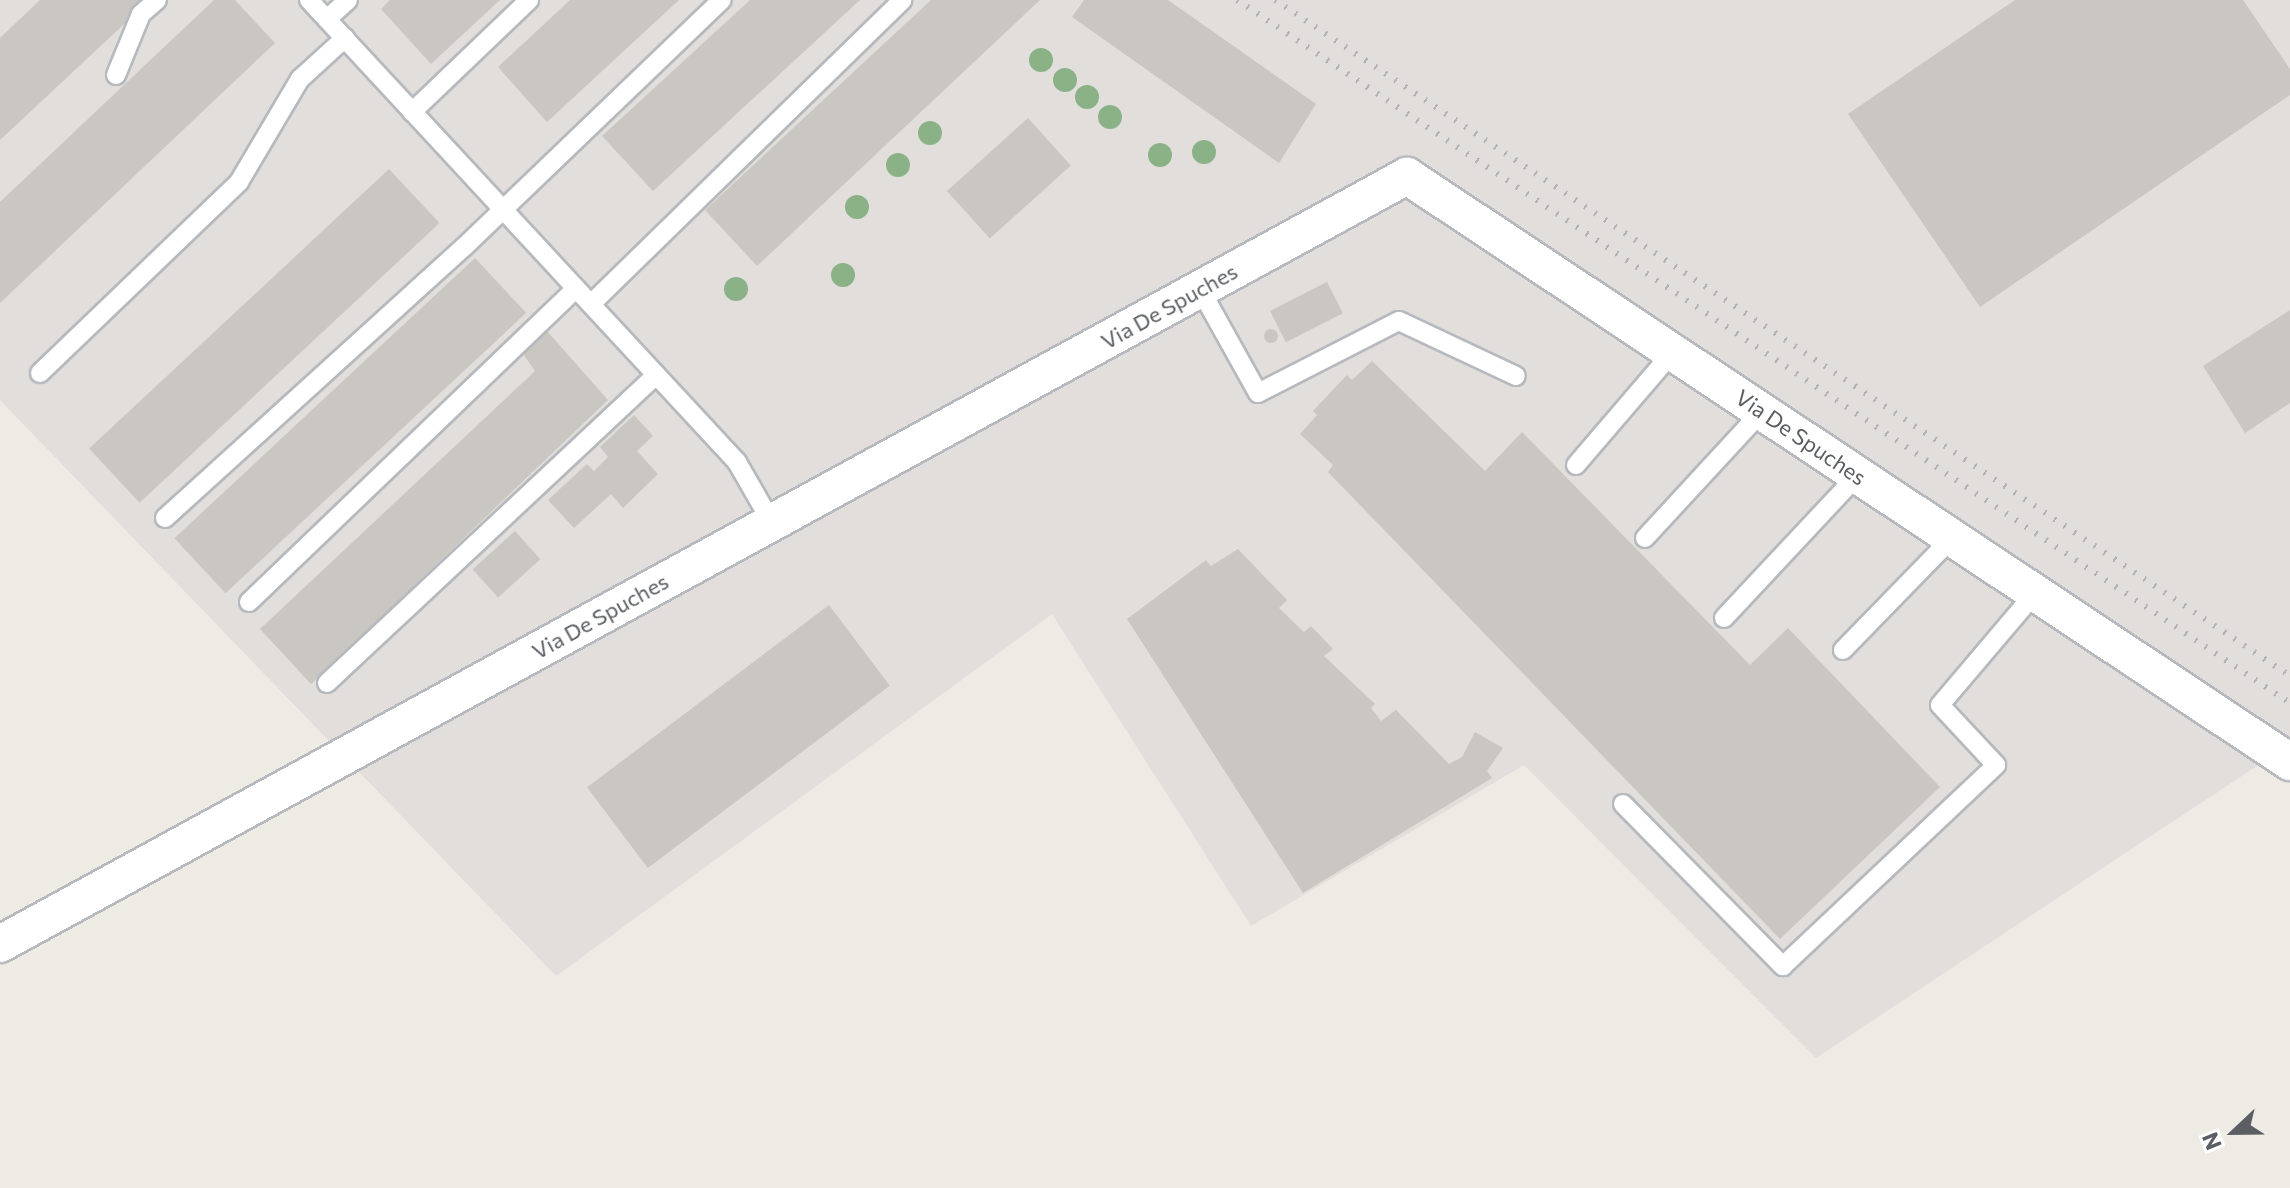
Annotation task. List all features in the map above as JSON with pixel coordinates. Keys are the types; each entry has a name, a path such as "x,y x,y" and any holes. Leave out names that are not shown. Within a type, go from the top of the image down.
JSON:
{"street":[{"name":"Via De Spuches","path":"0,944 1407,176 2290,762"}],"lane":[{"path":"116,75 141,14 157,0"},
{"path":"309,0 737,462 772,523"},
{"path":"327,19 348,0"},
{"path":"412,112 529,0"},
{"path":"165,518 502,209 722,0"},
{"path":"591,304 902,0"},
{"path":"40,373 239,182 300,79 345,38"},
{"path":"249,602 576,288"},
{"path":"1200,289 1258,393 1399,321 1516,376"},
{"path":"1576,465 1673,352"},
{"path":"327,683 656,375"},
{"path":"1645,538 1762,411"},
{"path":"1724,618 1858,475"},
{"path":"1843,650 1952,538"},
{"path":"1623,804 1783,966 1996,765 1940,705 2035,593"}],"shaded area":[{"path":"0,0 2290,0 2290,744 1816,1058 1524,765 1251,926 1052,614 556,976 0,400"}],"building":[{"path":"40,0 150,0 0,140 0,38"},
{"path":"214,0 235,0 275,43 0,303 0,202"},
{"path":"390,0 500,0 431,64 381,9"},
{"path":"570,0 679,0 547,122 498,67"},
{"path":"750,0 860,0 653,191 602,136"},
{"path":"931,0 1040,0 757,266 705,210"},
{"path":"1084,0 1168,0 1316,104 1279,163 1072,17"},
{"path":"2015,0 2243,0 2290,69 2290,95 1980,307 1848,114"},
{"path":"1028,118 1071,166 990,238 947,191"},
{"path":"389,169 439,223 140,503 89,449"},
{"path":"475,258 526,313 226,593 174,538"},
{"path":"1327,282 1343,313 1286,342 1270,311"},
{"path":"2290,310 2290,403 2245,433 2203,366"},
{"path":"1271,329 1278,336 1271,343 1264,336"},
{"path":"547,331 608,400 311,684 260,629 535,371 523,354"},
{"path":"1372,361 1485,471 1522,432 1750,665 1788,628 1940,787 1780,939 1328,472 1333,465 1300,434 1317,415 1313,411 1347,375 1352,380"},
{"path":"634,415 653,436 637,451 658,474 623,508 611,494 574,528 548,500 587,464 594,471 608,457 600,447"},
{"path":"515,531 540,559 498,597 473,569"},
{"path":"1238,549 1287,600 1279,608 1304,632 1311,626 1333,649 1324,656 1375,704 1371,708 1381,721 1396,710 1449,764 1462,757 1475,732 1503,748 1487,771 1492,778 1303,893 1127,619 1206,560 1211,566"},
{"path":"829,605 890,686 648,868 587,787"}],"railway":[{"path":"1237,0 2290,703"},
{"path":"1275,0 2290,676"}]}
